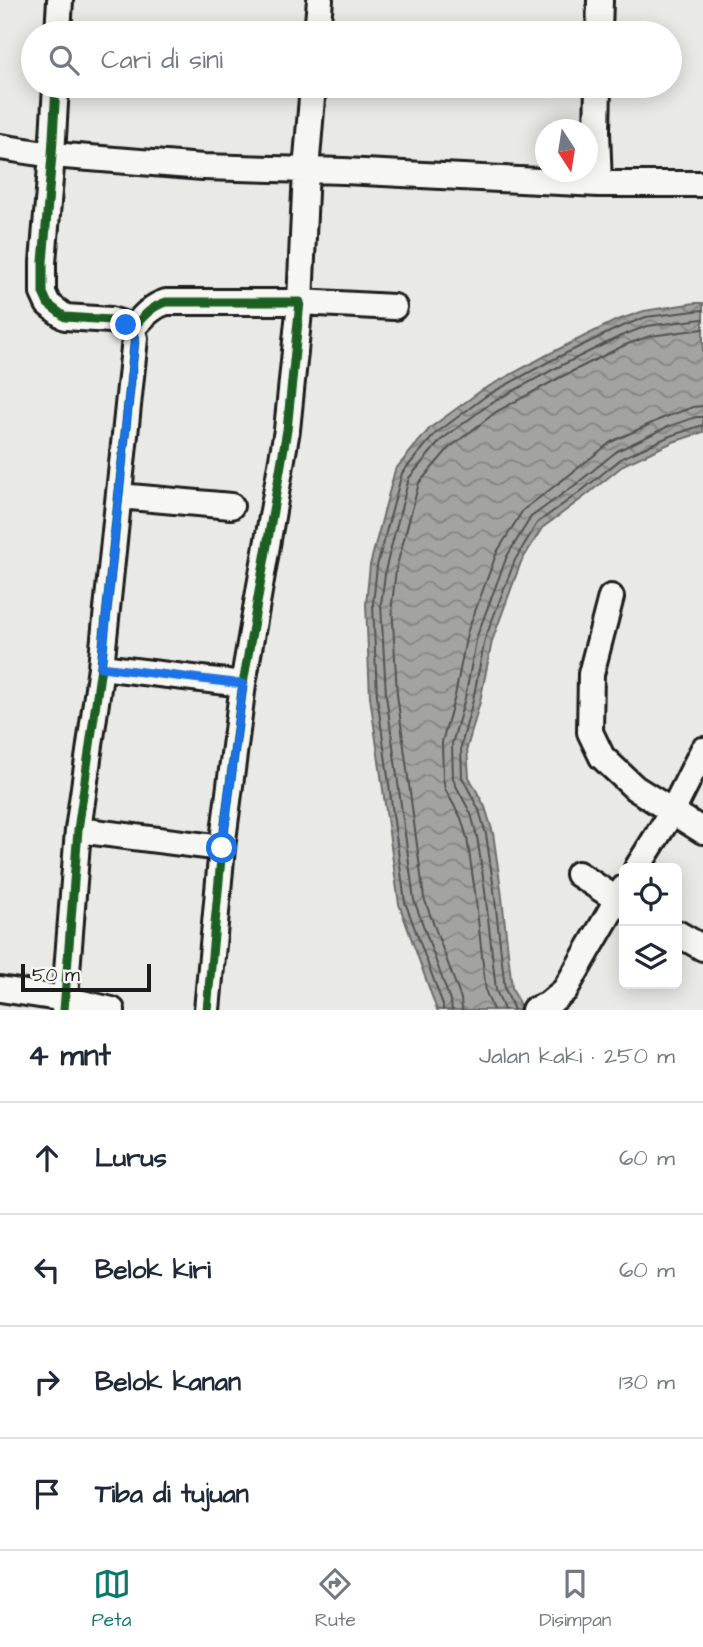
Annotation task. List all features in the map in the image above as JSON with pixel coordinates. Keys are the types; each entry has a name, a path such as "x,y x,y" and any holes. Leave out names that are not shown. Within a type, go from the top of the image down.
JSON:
{"street":[{"path":"59,21 60,0"},
{"path":"318,21 320,0"},
{"path":"599,21 600,0"},
{"path":"55,98 43,292 48,304 65,317 111,320 126,325 135,338 101,667 78,830 65,1004"},
{"path":"207,1010 222,848 243,684 287,430 300,302 312,98"},
{"path":"598,98 599,184"},
{"path":"0,147 52,155 203,167 599,184 703,184"},
{"path":"131,330 148,311 166,302 300,302 394,307"},
{"path":"119,496 231,506"},
{"path":"611,597 591,674 590,732 601,757 635,788 703,831"},
{"path":"101,667 243,684"},
{"path":"640,863 672,812 703,750"},
{"path":"78,830 222,848"},
{"path":"578,874 619,895"},
{"path":"540,1008 565,990 619,902"},
{"path":"682,936 703,948"},
{"path":"0,989 65,1004 112,1010"}],"water":[{"path":"703,303 703,432 673,442 625,464 542,528 521,562 492,641 480,702 467,748 469,777 485,807 493,833 512,988 522,1010 437,1010 399,904 370,697 366,604 370,565 395,470 430,428 482,390 615,321 644,311"}],"cycle path":[{"path":"55,98 43,293 48,304 65,317 111,320 126,325 135,338 101,667 78,830 64,1010"},
{"path":"131,330 151,310 166,302 300,302 287,430 243,684 222,848 207,1010"}],"route":[{"path":"126,325 135,338 101,667 243,684 222,848"}]}
